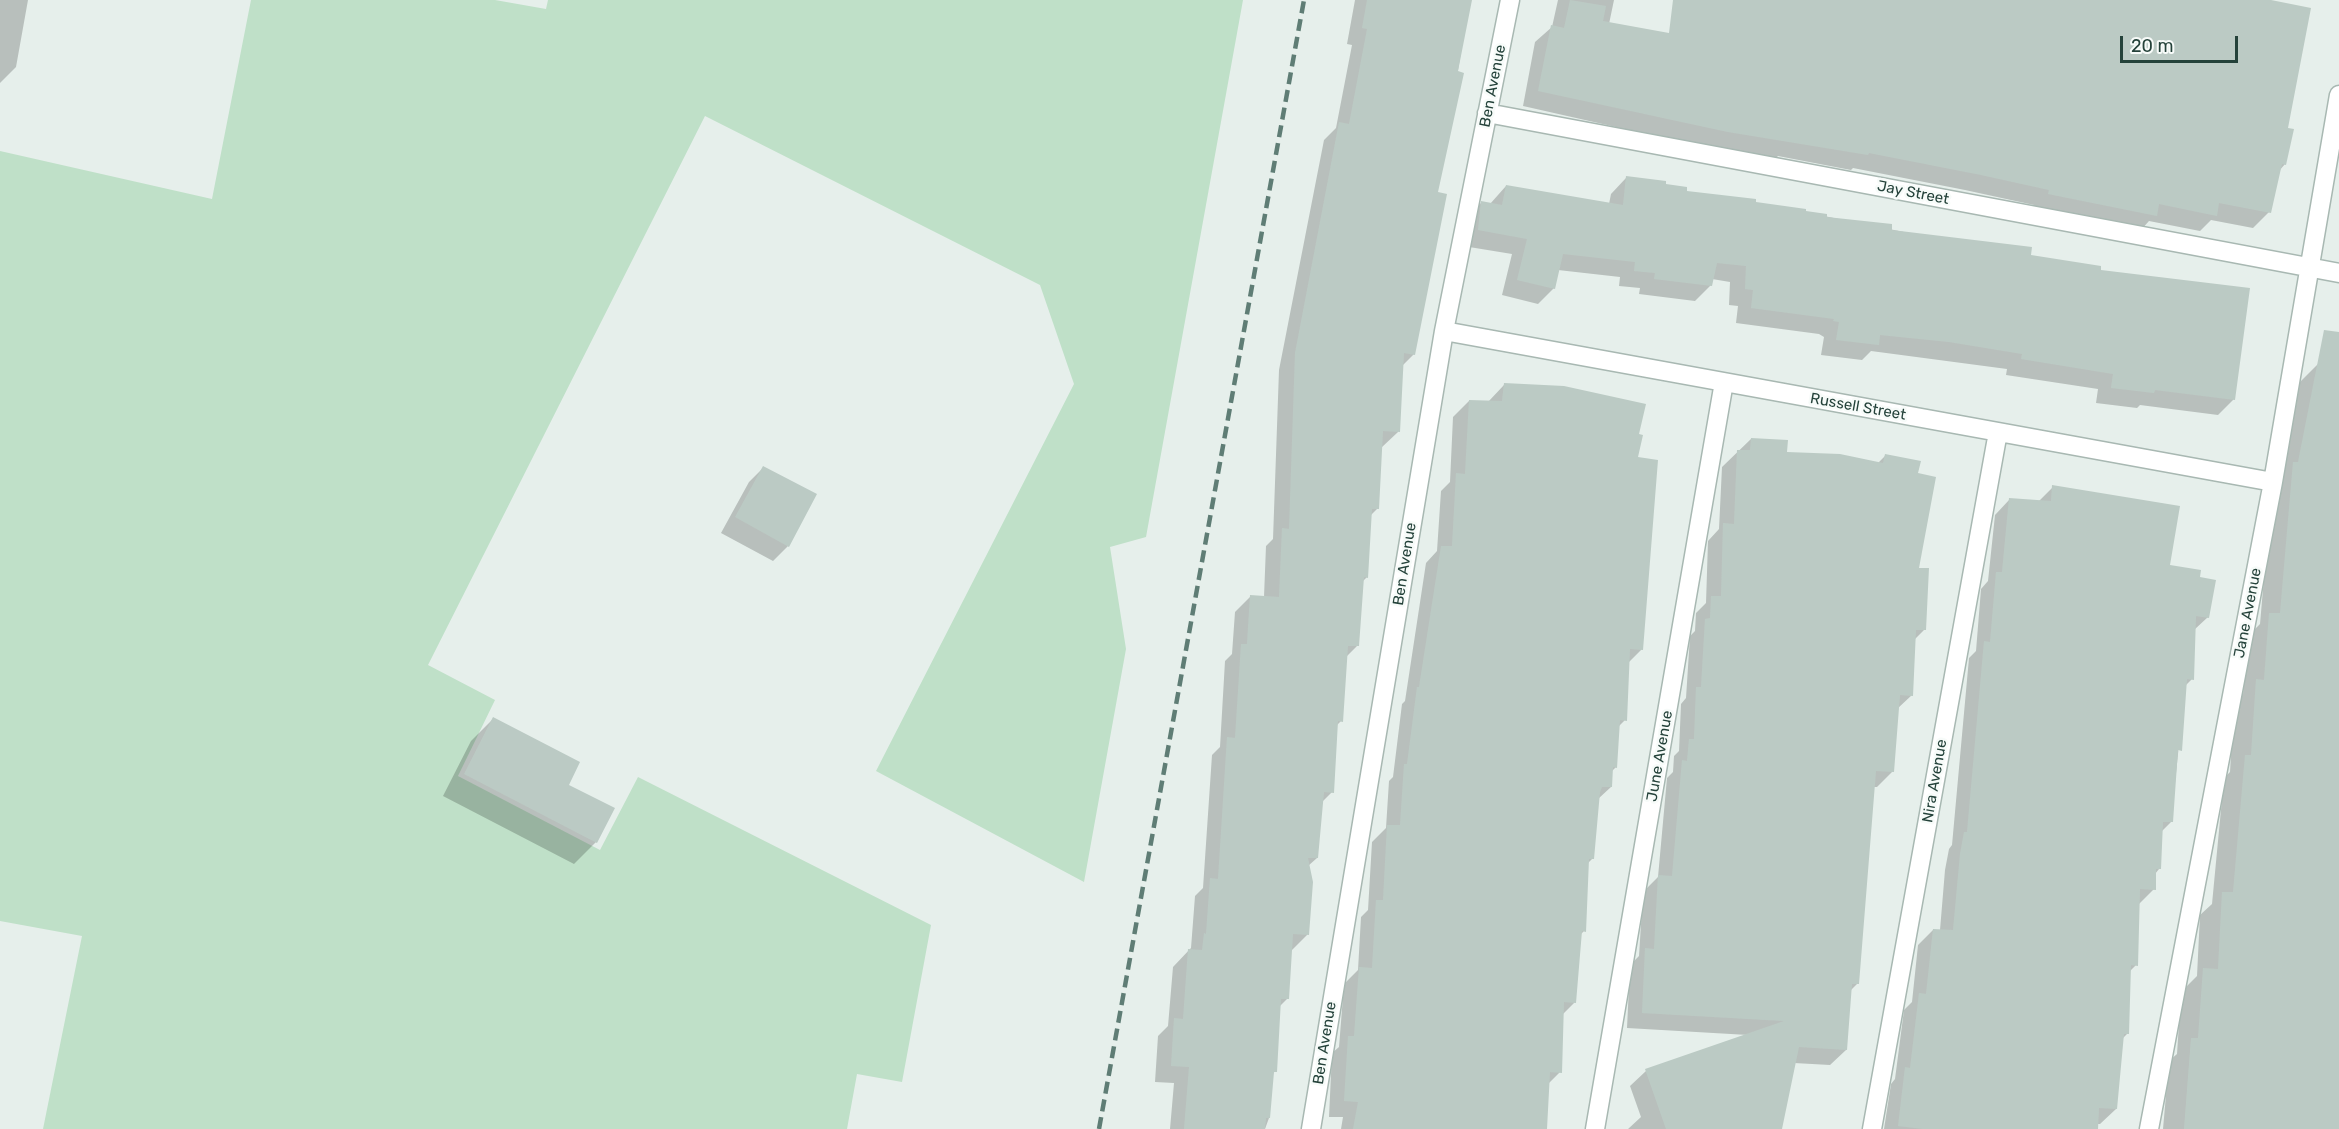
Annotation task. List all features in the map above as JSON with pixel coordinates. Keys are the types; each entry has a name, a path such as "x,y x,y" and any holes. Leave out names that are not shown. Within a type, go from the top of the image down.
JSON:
{"street":[{"name":"Ben Avenue","path":"1311,1129 1444,330 1510,0"},
{"name":"Jane Avenue","path":"2149,1129 2273,482 2339,95"},
{"name":"Jay Street","path":"1487,113 2339,273"},
{"name":"Russell Street","path":"1444,330 2273,482"},
{"name":"June Avenue","path":"1595,1129 1724,382"},
{"name":"Nira Avenue","path":"1872,1129 1998,432"}],"green space":[{"path":"251,0 495,0 546,9 548,0 1243,0 1146,537 1110,547 1126,649 1084,882 876,771 1074,384 1040,285 705,116 428,665 495,700 458,776 600,850 638,777 931,925 902,1082 857,1074 847,1129 43,1129 82,936 0,921 0,151 212,199"}],"building":[{"path":"1367,0 1472,0 1458,71 1464,73 1438,192 1447,194 1415,355 1404,353 1400,432 1383,431 1379,509 1372,509 1368,578 1364,577 1359,646 1348,646 1343,722 1338,721 1334,793 1324,792 1318,858 1308,858 1313,882 1309,935 1293,934 1289,999 1281,999 1277,1072 1274,1072 1270,1118 1266,1118 1265,1129 1184,1129 1189,1067 1171,1066 1174,1018 1183,1019 1188,949 1202,950 1204,933 1206,934 1210,878 1218,879 1227,737 1235,738 1241,644 1247,644 1250,595 1279,597 1282,528 1289,529 1295,353 1339,122 1349,124 1367,29 1362,28"},
{"path":"1570,0 1606,6 1603,21 1669,33 1673,0 2271,0 2311,8 2288,128 2294,129 2286,165 2282,164 2271,213 2219,203 2217,216 2159,204 2157,216 2048,194 2049,190 1981,175 1869,153 1868,155 1728,132 1538,91 1551,25 1564,28"},
{"path":"1626,176 1666,181 1666,184 1687,187 1687,191 1756,199 1756,202 1806,209 1806,211 1827,214 1827,217 1892,224 1892,230 2032,247 2031,255 2101,266 2101,270 2250,288 2235,400 2155,390 2154,393 2111,388 2113,374 2021,359 2022,354 1949,342 1880,335 1879,345 1836,340 1839,322 1833,321 1834,319 1751,308 1753,290 1745,289 1746,266 1717,263 1712,286 1654,279 1655,273 1634,271 1635,262 1563,254 1555,289 1517,280 1527,239 1478,230 1481,201 1502,205 1506,185 1623,205"},
{"path":"2324,330 2339,332 2339,1129 2184,1129 2191,1038 2198,1038 2203,968 2218,969 2222,892 2233,892 2245,755 2251,755 2256,679 2264,680 2269,613 2280,613 2293,462 2298,462"},
{"path":"1504,383 1564,386 1646,404 1639,434 1643,435 1638,457 1658,460 1643,650 1630,649 1627,721 1620,720 1617,768 1613,767 1612,787 1602,787 1600,792 1594,859 1589,859 1586,932 1582,931 1576,1003 1564,1002 1562,1073 1550,1072 1547,1129 1353,1129 1358,1102 1344,1101 1348,1036 1354,1036 1359,967 1372,968 1376,900 1383,900 1387,825 1400,825 1404,764 1407,764 1417,687 1419,687 1441,546 1452,546 1456,473 1465,474 1469,400 1502,401"},
{"path":"1751,438 1788,440 1787,452 1840,454 1883,463 1885,454 1921,461 1918,473 1936,477 1919,568 1929,568 1926,630 1916,630 1913,696 1900,695 1894,772 1876,771 1859,984 1852,984 1847,1050 1799,1047 1782,1129 1666,1129 1645,1069 1784,1021 1642,1013 1645,948 1654,949 1658,875 1672,876 1682,760 1687,761 1689,739 1694,739 1696,687 1701,687 1705,619 1710,618 1711,596 1721,596 1723,523 1734,524 1737,450 1750,450"},
{"path":"763,466 817,494 789,547 735,517"},
{"path":"2052,485 2180,506 2170,565 2201,570 2200,577 2216,580 2209,618 2196,616 2194,680 2187,679 2182,751 2178,750 2173,822 2163,822 2161,869 2156,869 2156,890 2140,889 2138,966 2131,965 2129,1034 2124,1034 2117,1109 2099,1108 2098,1129 1923,1129 1898,1126 1905,1067 1910,1068 1919,993 1926,994 1933,929 1953,930 1960,854 1964,832 1967,832 1984,641 1990,642 1996,572 2002,572 2009,498 2051,501"},
{"path":"493,717 580,762 569,785 615,808 597,843 464,774"}],"railway":[{"path":"1099,1129 1304,0"}]}
